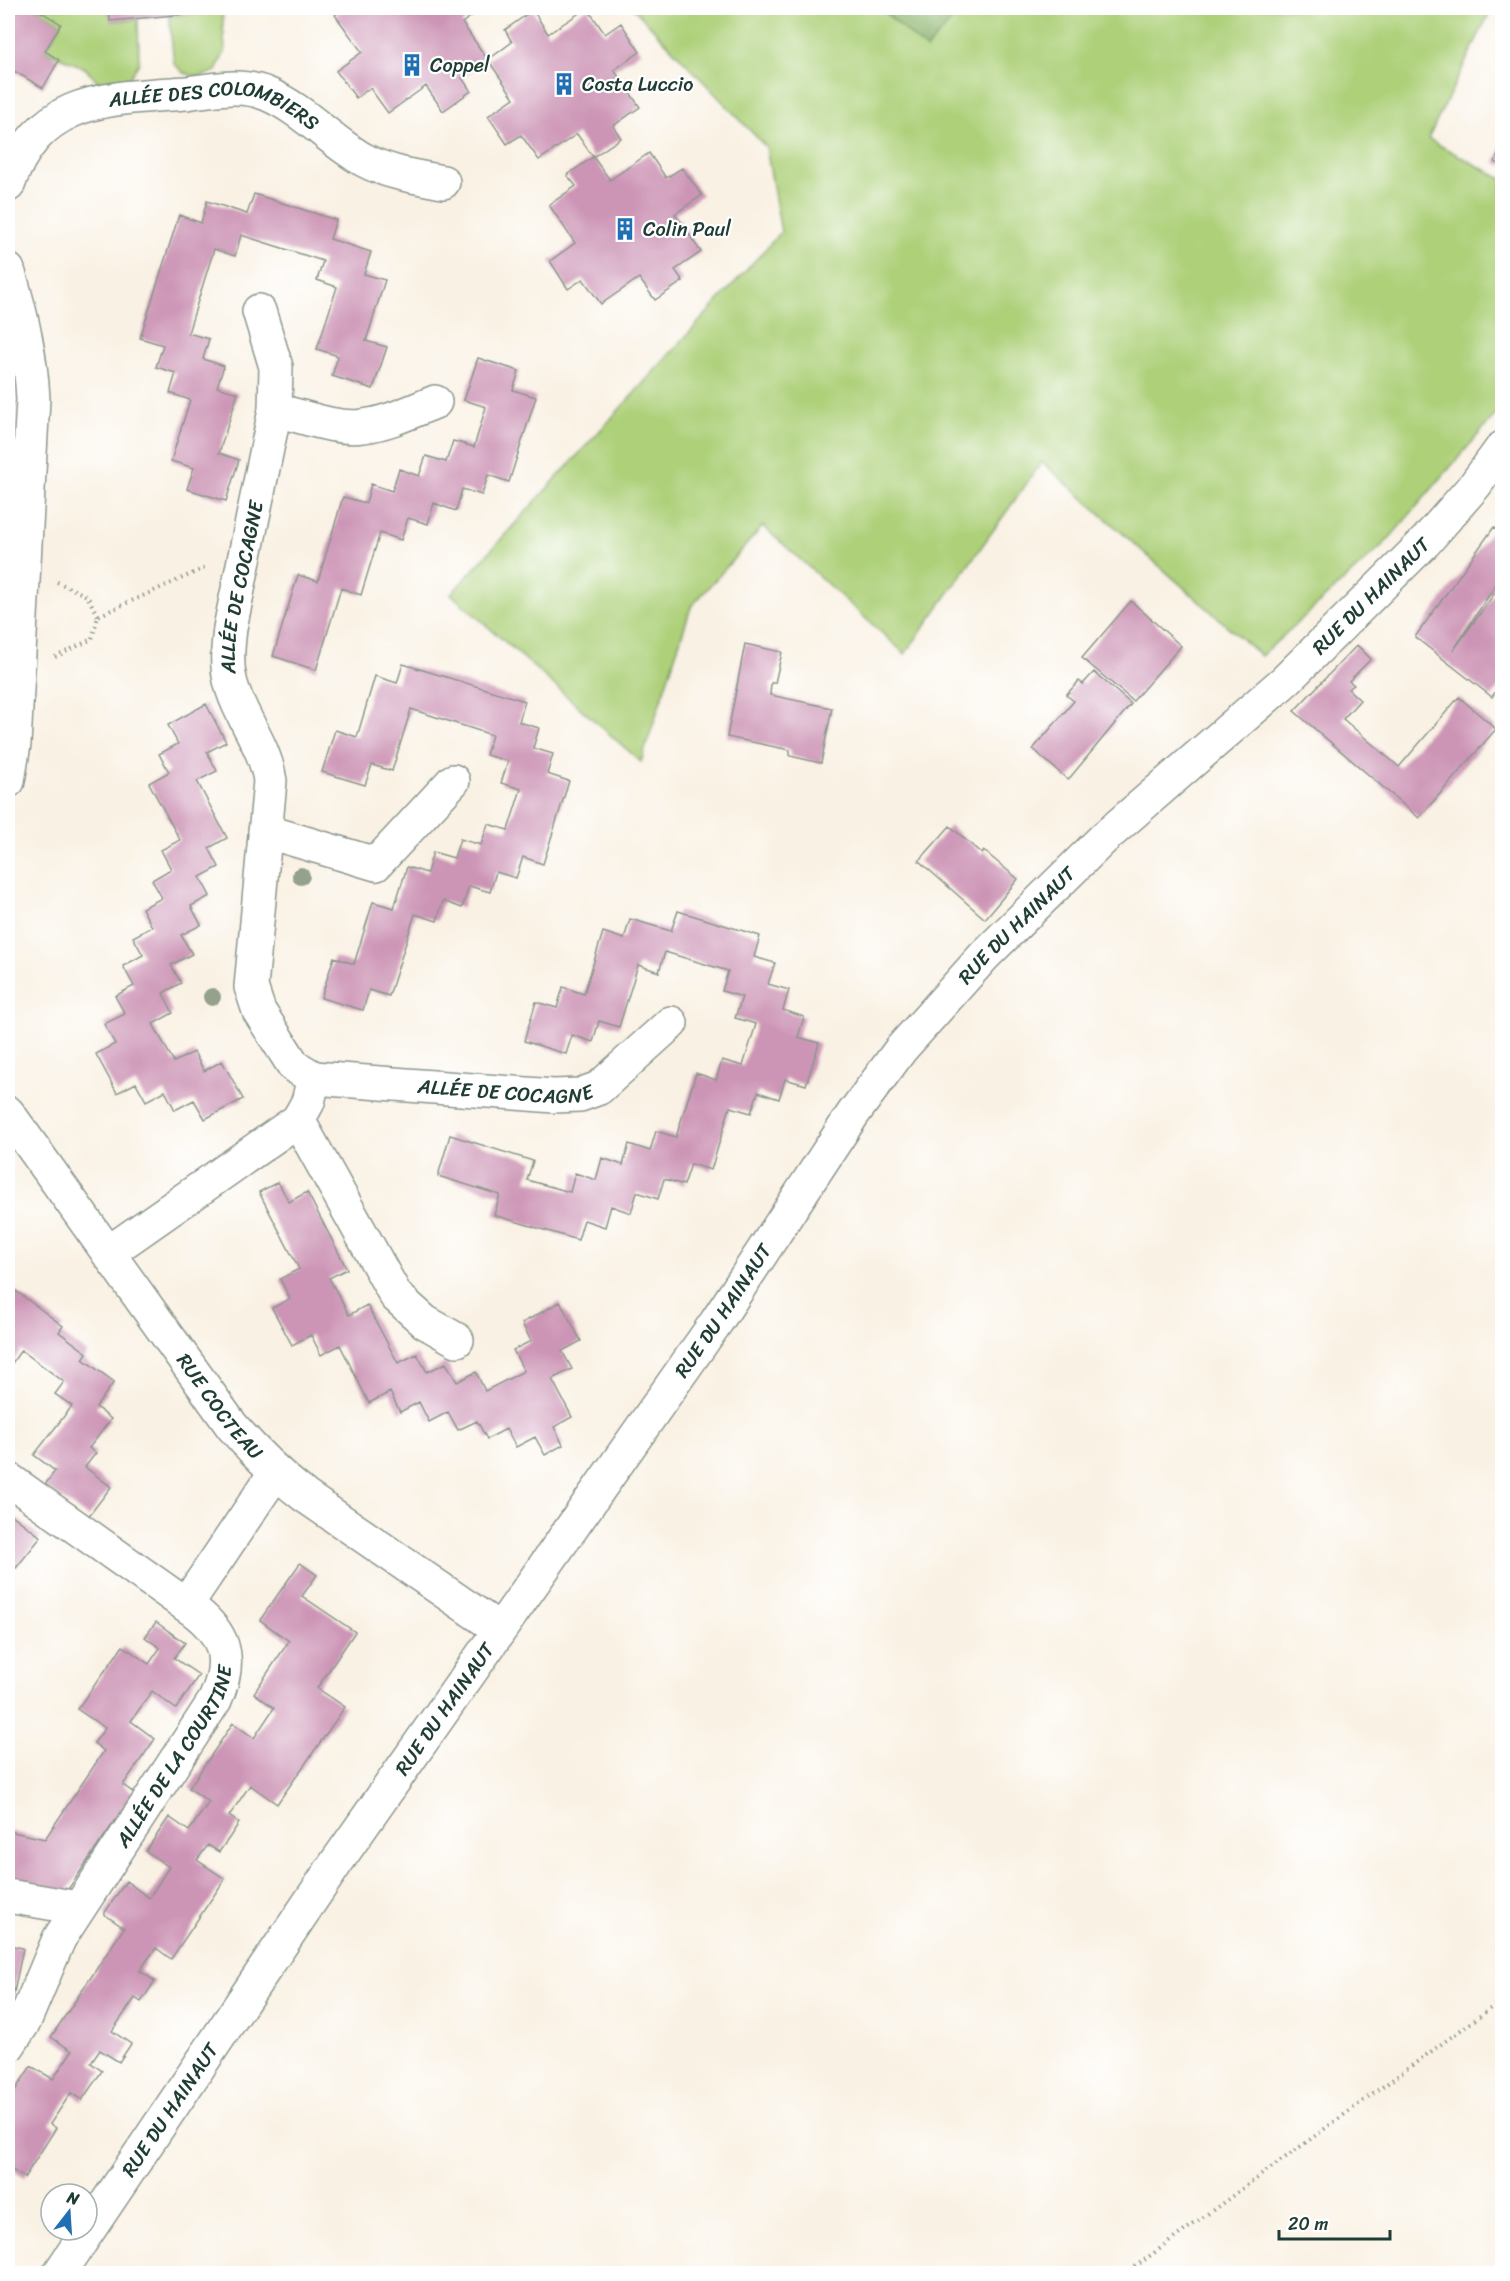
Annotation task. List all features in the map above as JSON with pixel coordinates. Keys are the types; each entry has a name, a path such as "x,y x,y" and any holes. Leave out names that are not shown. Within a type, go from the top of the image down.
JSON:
{"street":[{"name":"ALLÉE DES COLOMBIERS","path":"8,184 21,153 33,138 48,124 89,103 237,88 266,93 284,102 364,160 398,173 443,182"},
{"path":"8,270 22,316 32,377 14,744 8,780"},
{"name":"ALLÉE DE COCAGNE","path":"259,311 276,367 275,410 230,628 228,663 235,695 268,766 270,795 251,987 259,1011 294,1066 314,1078 554,1096 580,1095 599,1088 671,1023"},
{"path":"275,410 344,426 361,427 377,424 435,402"},
{"name":"RUE DU HAINAUT","path":"59,2274 292,1927 717,1321 864,1098 929,1015 984,956 1104,838 1286,680 1401,567 1475,485 1503,448"},
{"path":"265,831 376,864 453,781"},
{"path":"108,1253 298,1120 308,1102 314,1078"},
{"name":"RUE COCTEAU","path":"8,1113 232,1426 275,1473 499,1629"},
{"path":"298,1120 396,1296 425,1322 457,1340"},
{"path":"186,1605 275,1473"},
{"name":"ALLÉE DE LA COURTINE","path":"8,1479 200,1614 219,1637 226,1654 222,1686 205,1717 78,1908 48,1960 24,2022 8,2046"},
{"path":"8,1896 78,1908"}],"path":[{"path":"98,616 248,548"},
{"path":"18,674 92,639 98,616 87,596 24,566"},
{"path":"1125,2274 1503,2000"}],"green space":[{"path":"35,8 109,8 111,21 138,19 139,63 129,79 98,82 85,68 45,51 61,24"},
{"path":"633,8 880,8 926,48 963,8 1492,8 1428,139 1502,179 1502,407 1387,541 1261,656 1042,462 905,654 763,526 691,607 641,762 451,594 781,232 766,147"},
{"path":"880,8 963,8 926,49"},
{"path":"222,11 225,51 216,71 200,77 184,73 174,64 169,16"}],"building":[{"path":"8,8 35,8 61,24 45,51 59,60 43,88 14,71 8,82"},
{"path":"109,8 240,8 240,9 110,21"},
{"name":"Coppel","path":"345,8 483,8 462,23 488,60 462,78 471,91 443,111 426,86 388,113 370,88 356,98 336,71 362,52 335,15"},
{"name":"Costa Luccio","path":"587,8 605,34 621,23 640,52 614,70 640,107 613,126 621,138 593,157 577,134 539,160 521,135 507,144 488,116 514,98 488,60 512,42 505,30 533,10 548,34"},
{"path":"1502,146 1502,166 1495,162"},
{"name":"Colin Paul","path":"649,153 666,178 682,168 702,195 675,214 701,252 675,270 683,281 655,300 639,278 601,304 583,279 568,289 550,261 575,243 549,205 576,186 567,175 593,157 610,180"},
{"path":"254,194 336,220 330,239 371,252 364,274 385,280 366,341 387,347 373,389 332,376 338,356 317,349 337,287 317,280 323,261 241,235 235,256 214,249 188,333 209,339 203,359 224,366 217,387 238,393 219,453 239,460 226,501 187,489 194,468 171,461 190,400 170,393 176,373 156,367 163,345 140,338 179,215 201,223 207,201 247,214"},
{"path":"478,358 519,371 513,390 536,397 509,482 488,475 482,495 462,489 456,511 434,503 428,524 408,518 401,540 380,533 361,595 341,588 316,670 273,656 298,575 318,581 343,497 366,503 371,484 392,491 399,469 419,476 426,456 446,462 453,441 474,447 486,407 464,400"},
{"path":"1494,527 1502,533 1502,575 1453,651 1502,583 1502,682 1492,697 1415,637"},
{"path":"1131,601 1181,646 1133,701 1082,658"},
{"path":"745,644 782,652 775,683 771,683 770,695 832,708 821,763 790,756 790,750 727,737"},
{"path":"1357,645 1371,659 1349,681 1354,685 1348,689 1360,700 1343,719 1399,767 1459,697 1496,729 1419,818 1294,711"},
{"path":"403,664 525,701 519,722 539,728 533,748 553,754 547,774 569,781 543,864 523,857 516,878 496,872 490,892 469,886 462,908 443,901 437,921 415,914 389,996 369,990 363,1010 321,998 334,957 354,964 373,902 394,908 407,867 427,873 433,852 454,858 460,839 481,845 488,824 508,830 521,789 501,783 508,761 486,755 492,735 411,709 392,771 372,765 365,785 322,772 335,730 357,737 375,676 397,683"},
{"path":"1094,672 1131,704 1068,780 1033,749 1074,701 1066,695 1079,681 1083,684"},
{"path":"206,704 226,742 207,752 217,771 197,781 227,838 209,848 219,867 200,877 210,896 191,906 201,925 181,935 192,954 171,965 181,983 163,993 173,1013 153,1024 174,1062 194,1052 204,1071 222,1061 243,1099 205,1119 194,1100 175,1110 165,1091 146,1101 136,1083 117,1093 96,1054 115,1044 104,1024 125,1014 115,996 134,986 123,966 143,955 133,937 152,927 142,908 162,898 152,880 171,869 161,850 180,840 149,783 169,772 159,754 178,744 168,725"},
{"path":"950,826 982,854 984,851 1018,879 985,919 919,861"},
{"path":"678,911 760,936 754,957 775,963 768,984 789,990 783,1010 804,1017 798,1037 819,1043 806,1085 785,1079 779,1099 758,1092 751,1113 730,1107 711,1170 691,1164 684,1185 664,1179 658,1199 637,1192 631,1213 611,1206 605,1227 584,1220 578,1240 494,1215 500,1195 438,1176 450,1135 533,1161 527,1180 570,1192 575,1173 596,1180 602,1158 623,1165 629,1144 650,1151 656,1131 676,1137 696,1073 716,1080 722,1060 743,1066 756,1024 735,1018 742,997 722,991 728,971 665,952 659,972 638,965 619,1027 599,1021 593,1042 572,1035 566,1054 524,1041 536,1002 557,1008 563,987 584,994 603,932 624,939 630,919 671,931"},
{"path":"278,1182 289,1202 307,1192 347,1269 329,1278 349,1315 367,1305 398,1363 417,1354 427,1372 446,1363 457,1382 476,1372 485,1391 524,1371 513,1350 531,1341 522,1323 560,1302 581,1341 562,1351 572,1369 552,1379 572,1417 554,1427 563,1445 545,1455 535,1437 516,1447 506,1429 487,1439 477,1421 458,1430 448,1412 429,1422 419,1402 400,1412 390,1392 369,1403 340,1345 321,1355 311,1335 292,1345 272,1308 290,1299 280,1279 299,1269 259,1192"},
{"path":"16,1291 63,1326 59,1332 87,1353 83,1359 114,1382 96,1407 111,1419 89,1448 96,1453 85,1467 111,1487 88,1517 44,1486 55,1471 34,1455 72,1406 55,1394 64,1382 21,1350 8,1369 8,1302"},
{"path":"8,1512 41,1537 16,1568 8,1562"},
{"path":"300,1563 317,1575 302,1596 355,1632 317,1688 345,1707 277,1804 250,1785 229,1816 239,1823 229,1838 219,1852 208,1845 197,1860 225,1879 171,1959 156,1948 145,1963 140,1971 155,1981 141,2002 135,1998 112,2031 131,2044 119,2062 100,2050 91,2063 102,2071 82,2100 71,2093 50,2124 56,2128 24,2178 8,2167 8,2101 31,2066 53,2079 72,2051 51,2037 124,1928 104,1914 126,1881 149,1898 169,1867 146,1851 169,1817 189,1831 209,1802 189,1788 233,1723 254,1738 274,1708 254,1693 289,1641 260,1620"},
{"path":"156,1622 185,1643 174,1658 199,1675 176,1709 152,1691 131,1721 155,1739 123,1785 134,1793 67,1891 8,1880 8,1831 45,1839 104,1751 94,1743 105,1728 77,1709 123,1646 149,1664 160,1648 145,1637"},
{"path":"8,1945 23,1948 13,1997 8,1996"}],"place":[{"name":"Coppel","path":"412,65"},
{"name":"Costa Luccio","path":"564,84"},
{"name":"Colin Paul","path":"625,229"}]}
